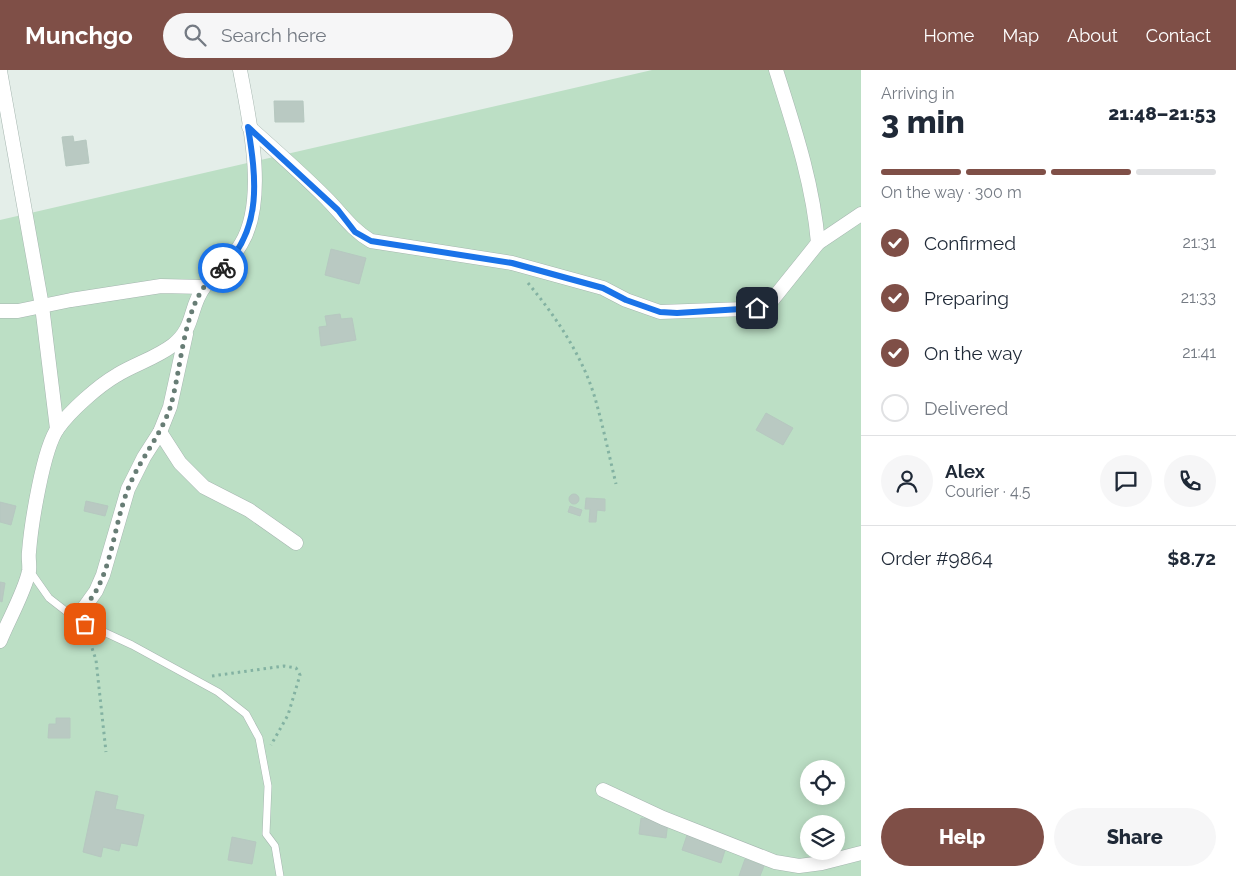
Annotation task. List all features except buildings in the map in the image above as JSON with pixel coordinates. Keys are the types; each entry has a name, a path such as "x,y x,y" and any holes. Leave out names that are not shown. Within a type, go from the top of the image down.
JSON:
{"street":[{"path":"80,621 103,575 128,489 144,457 160,432 170,407 186,334 195,306 204,287 228,264 251,218 256,197 240,70"},
{"path":"776,70 802,154 815,208 818,243"},
{"path":"0,71 42,306 57,429"},
{"path":"248,127 338,210 355,232 371,241 512,263 603,288 626,300 660,312 707,312 757,308 769,304 818,243 861,214"},
{"path":"0,311 18,311 161,286 204,287"},
{"path":"0,641 29,571 29,552 45,456 57,429 77,407 116,376 172,346 186,334"},
{"path":"160,432 180,463 204,487 249,510 296,543"},
{"path":"603,790 663,818 775,862 807,865 861,853"}],"lane":[{"path":"29,571 49,598 80,621 132,645 218,692 246,714 259,738 268,786 266,834 275,846 280,876"}],"path":[{"path":"512,263 549,308 576,352 595,397 616,484"},
{"path":"80,621 96,660 106,752"},
{"path":"192,678 284,666 296,668 300,675 288,715 263,760"}],"green space":[{"path":"652,70 861,70 861,876 0,876 0,220"}],"way so far":[{"path":"85,624 76,619 96,591 103,575 128,489 144,457 160,432 170,407 186,334 195,306 204,287 223,268"}],"route":[{"path":"223,268 228,264 242,242 256,197 248,127 338,210 355,232 371,241 512,263 603,288 626,300 660,312 677,313 757,308"}]}
